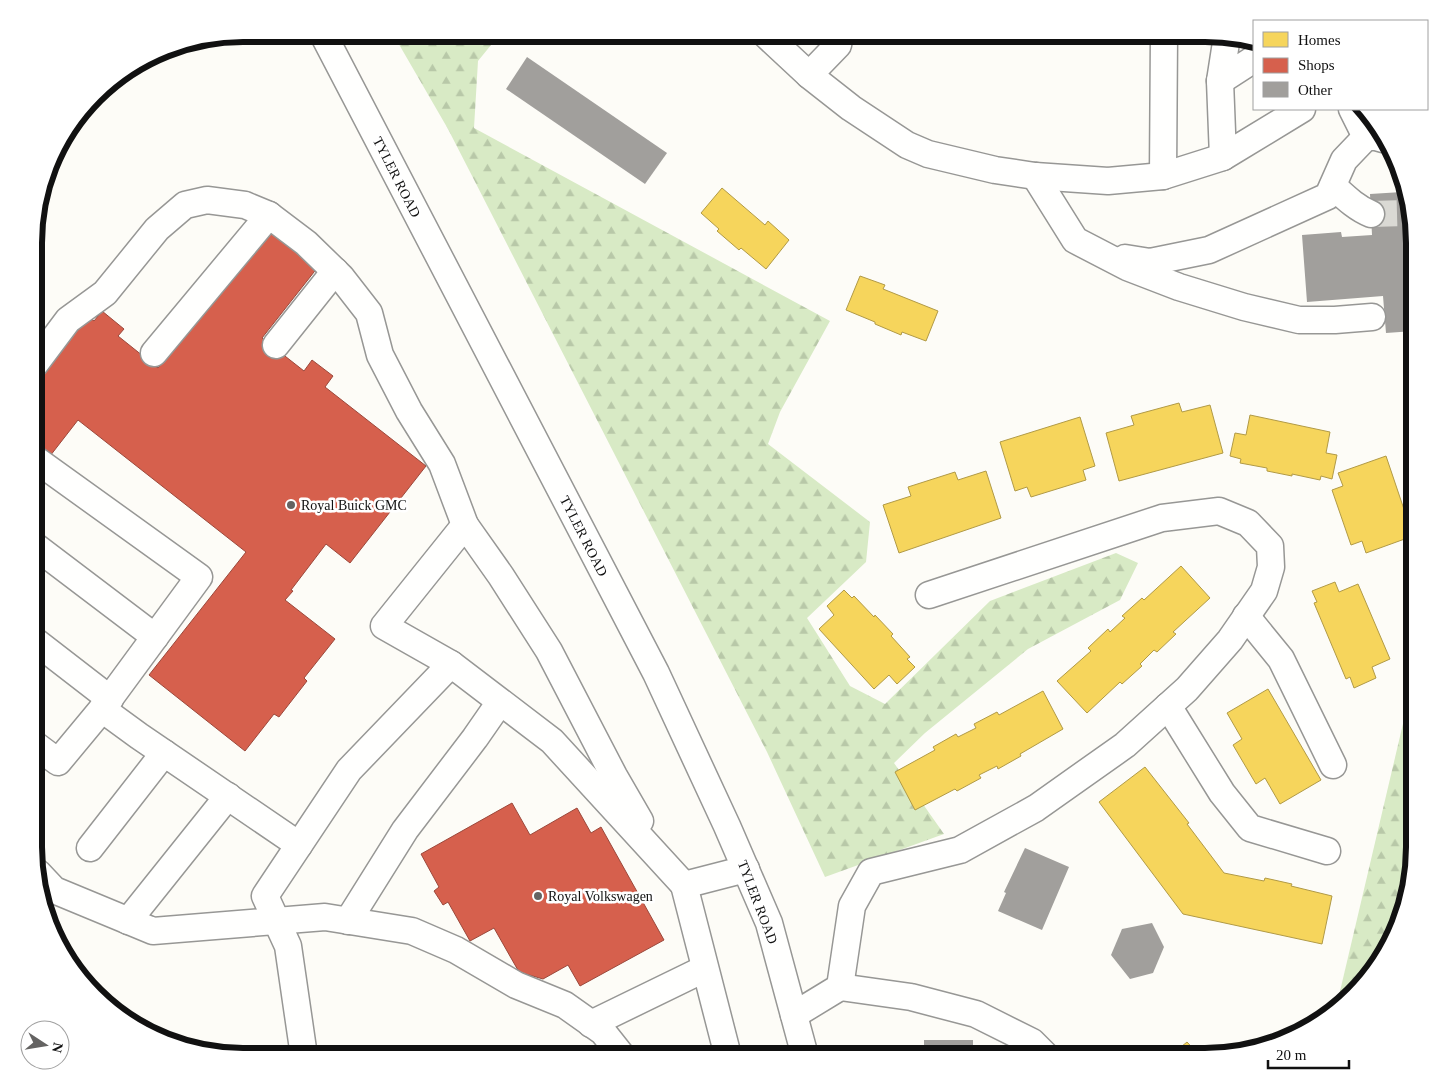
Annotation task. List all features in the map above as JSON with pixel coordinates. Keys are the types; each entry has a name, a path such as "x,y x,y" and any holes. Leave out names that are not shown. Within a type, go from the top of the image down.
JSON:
{"street":[{"name":"TYLER ROAD","path":"327,42 656,673 728,826 768,923 802,1048"},
{"path":"773,42 809,76 851,108 907,145 921,151 995,170 1034,176 1108,181 1164,176 1223,157 1300,110"},
{"path":"809,76 838,45 839,42"},
{"path":"1164,42 1164,176"},
{"path":"1223,157 1220,81 1227,44"},
{"path":"1220,81 1253,60"},
{"path":"1106,256 1150,262 1209,250 1328,196 1344,160 1375,138 1353,110"},
{"path":"1034,176 1075,240 1127,267 1179,287 1244,307 1299,320 1372,317"},
{"path":"1333,186 1350,202 1371,214"},
{"path":"42,355 68,320 105,293 157,229 185,205 207,200 245,205 269,215 306,243 341,276 368,313 380,355 409,411 442,464 465,525 549,650 614,776 664,863"},
{"path":"154,353 269,215"},
{"path":"276,345 335,270"},
{"path":"42,463 199,577 106,704 58,762 42,750"},
{"path":"840,987 852,906 871,872 960,850 1036,808 1126,745 1187,689 1230,640 1264,591 1271,567 1270,546 1248,524 1219,511 1162,518 929,595"},
{"path":"465,525 384,626 451,664 552,741 684,885 726,1048"},
{"path":"42,551 155,637"},
{"path":"1246,616 1281,659 1333,764"},
{"path":"42,647 164,753 299,845"},
{"path":"303,1048 288,946 265,896 349,770 451,664"},
{"path":"348,921 405,830 500,702"},
{"path":"1168,706 1222,793 1250,828 1327,851"},
{"path":"90,848 164,753"},
{"path":"128,921 228,796"},
{"path":"684,885 746,869"},
{"path":"45,881 54,890 153,931 325,917 412,931 456,950 516,985 565,1005 603,1032 616,1048"},
{"path":"591,1024 704,969"},
{"path":"794,1015 840,987 911,997 976,1014 1032,1042 1038,1048"}],"green space":[{"path":"398,42 493,42 478,61 474,128 830,321 780,412 768,444 870,522 866,562 807,618 850,686 885,704 990,601 1116,553 1138,563 1120,600 1028,649 925,733 894,763 944,834 825,877 767,752 448,129"},
{"path":"1406,711 1406,846 1404,873 1399,899 1379,947 1356,979 1339,996"}],"building: Homes":[{"path":"722,188 765,225 768,221 789,240 766,269 741,248 739,250 717,231 719,229 701,213"},
{"path":"860,276 885,285 883,289 938,311 926,341 902,332 901,335 846,310"},
{"path":"1179,403 1182,412 1210,405 1223,453 1119,481 1106,433 1134,425 1131,416"},
{"path":"1250,415 1330,432 1326,453 1337,455 1332,479 1321,476 1320,480 1267,471 1267,468 1240,463 1241,459 1230,456 1235,433 1246,435"},
{"path":"1080,417 1095,466 1083,470 1086,480 1031,497 1027,487 1015,491 1000,442"},
{"path":"1386,456 1406,515 1406,539 1366,553 1362,541 1351,545 1332,490 1343,486 1338,473"},
{"path":"986,471 1001,518 899,553 883,505 911,496 908,487 955,472 958,480"},
{"path":"1181,566 1210,598 1173,632 1176,634 1157,652 1154,650 1140,664 1142,666 1122,684 1120,682 1087,713 1057,681 1091,651 1088,648 1108,629 1110,632 1125,618 1122,616 1142,598 1144,600"},
{"path":"1335,582 1339,592 1358,584 1390,659 1372,667 1376,678 1354,688 1350,677 1346,679 1314,603 1317,602 1312,591"},
{"path":"844,590 852,598 854,596 874,617 875,615 893,634 891,636 910,657 907,659 915,667 897,684 889,675 874,689 819,629 834,615 827,606"},
{"path":"1268,689 1321,780 1280,804 1265,778 1256,784 1233,745 1242,739 1227,713"},
{"path":"1043,691 1063,729 998,769 997,766 979,775 981,778 957,791 955,789 915,810 895,772 935,750 933,747 956,734 958,737 976,728 974,724 997,712 999,715"},
{"path":"1145,767 1189,823 1187,824 1224,873 1264,881 1265,878 1332,896 1322,944 1183,914 1099,802"},
{"path":"1187,1042 1193,1048 1180,1048"}],"building: Shops":[{"name":"Royal Buick GMC","path":"268,228 318,267 262,338 304,371 312,360 333,376 325,387 426,466 350,563 326,544 291,590 293,591 285,600 335,639 304,678 307,681 279,717 274,714 245,751 149,675 246,552 78,420 50,456 42,450 42,375 88,316 94,321 102,311 124,329 118,336 158,368"},
{"name":"Royal Volkswagen","path":"512,803 530,835 577,808 591,833 601,827 664,940 580,986 568,965 543,979 519,972 494,928 470,941 448,902 443,905 434,891 439,887 421,854"}],"building: Other":[{"path":"527,57 667,153 645,184 506,89"},
{"path":"1399,192 1406,244 1406,332 1386,333 1383,296 1307,302 1302,235 1341,232 1342,237 1372,235 1370,194"},
{"path":"1025,848 1069,867 1042,930 998,911 1006,893 1004,892"},
{"path":"1152,923 1164,947 1153,973 1130,979 1111,955 1122,929"},
{"path":"924,1040 973,1040 973,1048 924,1048"}],"tunnel":[{"path":"1371,214 1403,213"}],"place":[{"name":"Royal Buick GMC","path":"291,505"},
{"name":"Royal Volkswagen","path":"538,896"}]}
